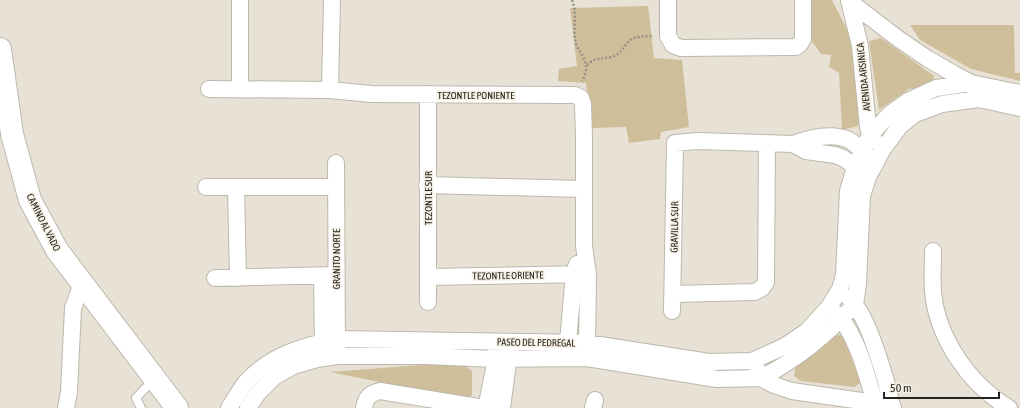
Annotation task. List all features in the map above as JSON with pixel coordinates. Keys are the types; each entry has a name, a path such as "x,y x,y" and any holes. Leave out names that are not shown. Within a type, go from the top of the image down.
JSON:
{"street":[{"path":"240,0 240,89"},
{"path":"330,90 332,0"},
{"path":"668,0 668,36 673,45 681,48 796,47 803,39 803,0"},
{"path":"850,1 900,40 928,59 971,83 1020,93"},
{"name":"AVENIDA ARSINICA","path":"850,1 860,46 870,135"},
{"name":"CAMINO AL VADO","path":"0,49 12,134 30,200 57,250 177,408"},
{"path":"971,83 979,99"},
{"path":"863,152 870,135 890,114 908,101 936,88 971,83"},
{"name":"TEZONTLE PONIENTE","path":"209,89 330,90 371,94 575,95 581,98"},
{"name":"TEZONTLE SUR","path":"428,94 428,302"},
{"path":"571,358 568,342 581,274 584,246 583,104 581,98"},
{"path":"893,408 866,322 855,304 840,289 844,275 848,191 900,126 915,114 942,104 979,99 1020,108"},
{"path":"855,304 858,284 862,196 870,164 870,135"},
{"path":"673,294 755,292 762,288 766,282 767,144 793,144 808,138 823,136 840,137 850,140 863,152 870,164"},
{"name":"GRAVILLA SUR","path":"672,311 675,143 697,141 767,144"},
{"path":"793,144 806,151 835,155 870,164"},
{"name":"GRANITO NORTE","path":"330,357 329,276 336,186 336,163"},
{"path":"427,185 583,189"},
{"path":"206,187 336,186"},
{"path":"236,187 238,278"},
{"path":"933,252 933,292 939,322 949,344 971,378 996,400 1009,408"},
{"path":"581,274 587,351"},
{"name":"TEZONTLE ORIENTE","path":"428,277 581,274"},
{"path":"215,278 329,276"},
{"path":"66,408 69,392 73,308 82,283"},
{"name":"PASEO DEL PEDREGAL","path":"229,408 246,383 267,363 287,352 330,340 568,342 587,351 643,359 709,362 752,361 785,346 808,331 829,307 840,289"},
{"name":"PASEO DEL PEDREGAL","path":"643,359 717,379 761,378 783,367 815,344 855,304"},
{"path":"829,307 842,318 860,356 875,403"},
{"path":"502,408 503,342"},
{"name":"PASEO DEL PEDREGAL","path":"248,408 258,393 274,377 292,366 330,357 425,356 571,358 587,351"},
{"path":"364,408 365,398 371,393 380,391 485,408 503,358"},
{"path":"752,361 761,378"},
{"name":"PASEO DEL PEDREGAL","path":"761,378 774,385 792,391 875,403 893,408"}],"lane":[{"path":"141,408 136,398 154,378"}],"path":[{"path":"572,0 576,14 576,44 585,59 586,66 585,78 582,81 581,98"},
{"path":"586,66 592,60 597,58 607,58 620,53 628,41 632,39 649,36 668,36"}],"shaded area":[{"path":"811,0 832,0 852,39 862,115 858,126 842,130 839,73 829,67 831,55 821,54 811,40"},
{"path":"648,6 654,58 682,60 689,127 661,132 660,139 629,143 626,127 590,128 586,83 558,81 559,69 577,66 570,8"},
{"path":"910,25 1014,25 1015,73 1020,73 1020,81 971,69 920,40"},
{"path":"881,38 934,76 932,86 909,89 879,110 869,41"},
{"path":"842,334 861,382 854,387 801,381 794,376 796,365 833,337"},
{"path":"460,362 472,371 472,395 463,399 330,372"}]}
